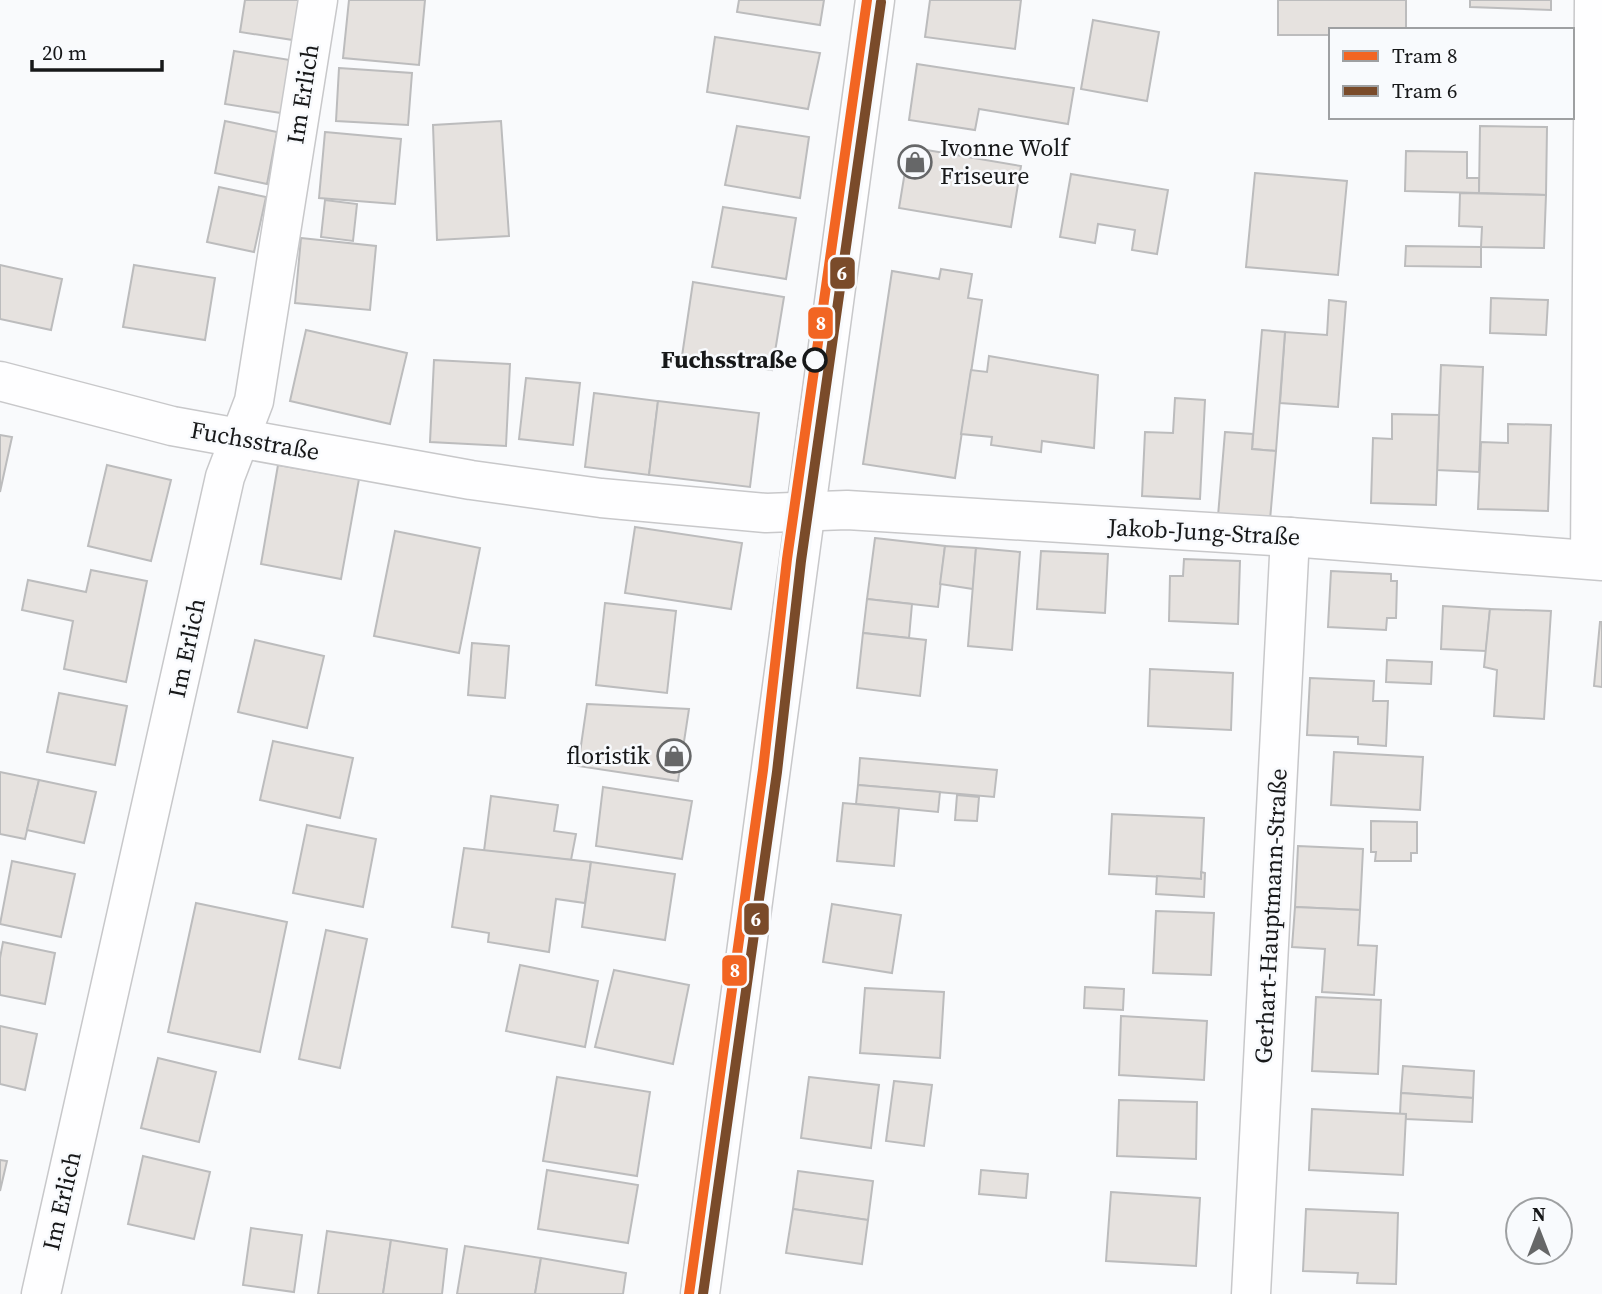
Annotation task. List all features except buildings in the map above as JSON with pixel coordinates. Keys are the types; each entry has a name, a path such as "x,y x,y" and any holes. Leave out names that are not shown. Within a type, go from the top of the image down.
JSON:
{"street":[{"name":"Im Erlich","path":"41,1294 225,477 254,401 318,0"},
{"path":"700,1294 875,0"},
{"path":"1594,0 1596,560"},
{"name":"Fuchsstraße","path":"0,382 173,426 480,481 601,498 766,513 806,512"},
{"name":"Jakob-Jung-Straße","path":"806,512 847,510 1290,537 1596,560"},
{"name":"Gerhart-Hauptmann-Straße","path":"1251,1294 1290,537"}],"tram line":[{"name":"8","path":"689,1294 763,770 787,559 867,0"},
{"name":"6","path":"703,1294 777,772 801,561 881,2"}],"place":[{"name":"Ivonne Wolf Friseure","path":"915,162"},
{"name":"Fuchsstraße","path":"815,360"},
{"name":"floristik","path":"674,756"}]}
